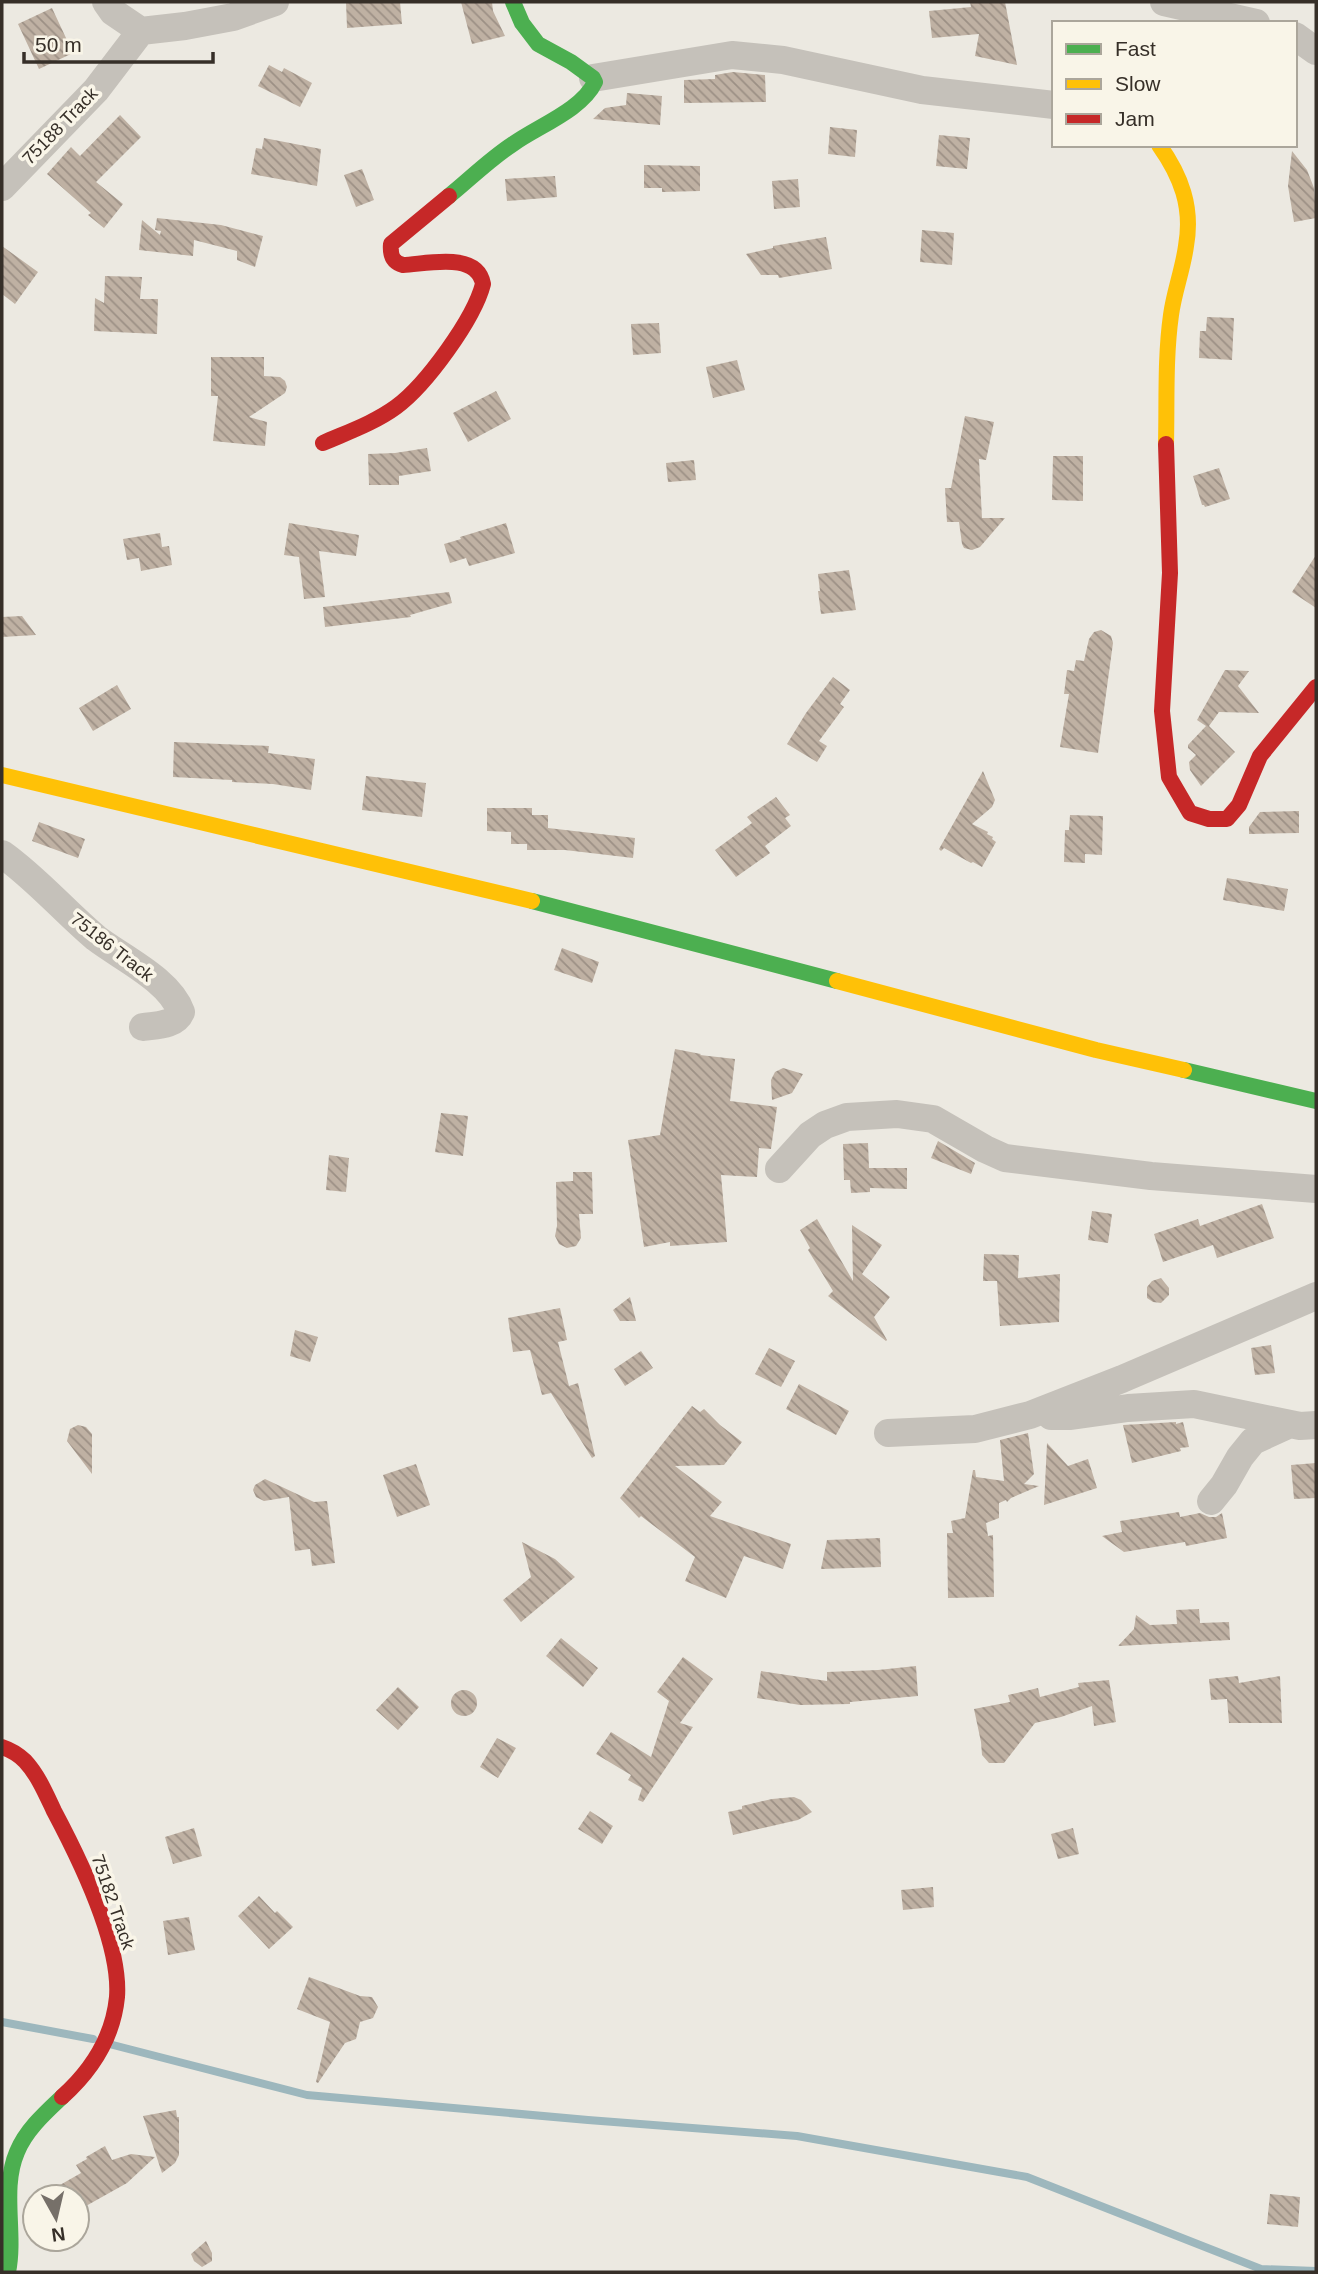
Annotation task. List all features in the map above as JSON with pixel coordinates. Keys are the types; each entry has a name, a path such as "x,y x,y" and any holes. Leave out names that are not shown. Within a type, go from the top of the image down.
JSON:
{"street":[{"path":"106,2 113,12 141,30 185,26 233,17 275,2"},
{"path":"323,443 377,419 399,405 416,389 458,335 481,293 481,275 476,269 465,264 395,264 391,259 391,244 512,144 577,104 591,91 595,82 571,62 538,44 522,23 513,2"},
{"path":"1164,2 1247,21"},
{"name":"75188 Track","path":"2,187 96,90 141,30"},
{"path":"1297,37 1316,51"},
{"path":"593,78 732,55 783,60 922,90 1052,105"},
{"path":"1160,147 1173,165 1186,196 1187,244 1171,313 1167,359 1166,477 1170,573 1162,711 1170,777 1190,813 1209,820 1227,819 1239,806 1260,756 1316,687"},
{"path":"2,775 580,913 1096,1050 1316,1101"},
{"name":"75186 Track","path":"4,855 97,938 153,978 177,1000 181,1012 178,1018 143,1027"},
{"path":"779,1169 810,1135 825,1125 847,1117 897,1114 933,1119 1004,1158 1151,1176 1316,1189"},
{"path":"888,1433 975,1429 1030,1415 1122,1379 1316,1296"},
{"path":"1030,1415 1071,1416 1128,1408 1194,1404 1303,1425"},
{"path":"1211,1501 1254,1441 1303,1425"},
{"name":"75182 Track","path":"2,1747 22,1758 43,1788 86,1871 107,1934 115,1968 117,1995 97,2057 84,2075 37,2120 18,2152 10,2181 12,2257 8,2272"}],"building":[{"path":"346,2 400,2 402,24 347,28"},
{"path":"461,2 492,2 493,11 505,36 472,44"},
{"path":"970,2 1005,2 1017,65 975,56 979,34 932,38 929,11 971,7"},
{"path":"52,8 73,53 39,69 18,24"},
{"path":"269,65 282,72 284,68 312,83 300,107 258,86"},
{"path":"733,72 765,75 766,102 684,103 684,80 715,79 715,75"},
{"path":"627,93 662,96 660,125 593,119 605,108 626,105"},
{"path":"120,115 141,137 96,182 123,204 104,228 47,174 71,147 80,156"},
{"path":"830,127 857,130 855,157 828,154"},
{"path":"939,135 970,138 967,169 936,166"},
{"path":"264,138 321,149 317,186 251,174 256,148 262,149"},
{"path":"1292,151 1307,170 1314,188 1316,218 1294,222 1288,186"},
{"path":"644,165 700,166 700,191 662,192 662,188 644,188"},
{"path":"362,169 374,200 356,207 344,175"},
{"path":"555,176 557,197 507,201 505,179"},
{"path":"798,179 800,207 774,209 772,181"},
{"path":"157,218 221,225 263,236 255,267 237,260 237,251 194,240 193,256 139,250 142,220 160,235 161,231 155,230"},
{"path":"922,230 954,233 952,265 920,262"},
{"path":"826,237 832,269 779,278 778,275 761,275 746,254 773,246"},
{"path":"2,246 38,272 15,304 2,294"},
{"path":"105,276 142,277 140,299 158,299 157,334 94,331 95,298 104,303"},
{"path":"1207,317 1234,318 1232,360 1199,358 1200,331 1206,331"},
{"path":"659,323 661,353 633,355 631,324"},
{"path":"211,357 264,357 264,376 280,377 285,381 285,393 249,417 267,422 265,446 213,441 218,396 211,396"},
{"path":"737,360 745,390 713,398 706,367"},
{"path":"496,391 511,419 468,442 453,413"},
{"path":"965,416 994,422 986,460 979,459 982,518 1005,518 980,547 972,550 964,548 962,544 959,522 947,522 945,488 951,488"},
{"path":"427,448 431,471 399,476 399,485 369,485 368,454"},
{"path":"1053,456 1083,456 1083,501 1052,500"},
{"path":"694,460 696,480 668,482 666,463"},
{"path":"1219,468 1230,499 1205,507 1193,476"},
{"path":"289,523 359,535 356,556 319,551 325,597 304,599 299,557 284,555"},
{"path":"506,523 515,553 469,566 466,558 450,563 444,544"},
{"path":"160,533 162,547 169,546 172,565 141,571 139,558 127,560 123,539"},
{"path":"1316,555 1316,608 1292,592"},
{"path":"849,570 856,610 821,614 818,574"},
{"path":"449,592 452,603 410,615 411,617 325,627 323,607"},
{"path":"22,616 36,635 2,637 2,617"},
{"path":"1101,630 1111,636 1113,643 1098,753 1060,747 1069,694 1064,694 1067,670 1074,671 1076,660 1084,661 1089,639 1094,632"},
{"path":"1225,670 1249,671 1238,686 1259,713 1219,712 1209,726 1235,752 1201,786 1190,770 1189,762 1196,755 1188,745 1206,726 1197,720"},
{"path":"833,677 850,690 840,704 844,707 819,741 827,746 817,762 787,744"},
{"path":"117,685 131,709 93,731 79,708"},
{"path":"174,742 269,746 268,753 315,759 311,790 232,780 173,777"},
{"path":"983,771 995,800 992,807 972,824 988,832 996,842 982,867 944,848 941,851 939,849"},
{"path":"366,776 426,783 422,817 362,810"},
{"path":"776,797 790,815 785,818 791,826 765,846 770,853 736,877 715,850 752,823 747,817"},
{"path":"487,808 532,808 532,815 548,815 548,828 635,838 633,858 565,850 527,850 527,844 511,844 511,832 487,831"},
{"path":"1299,811 1299,833 1249,834 1249,827 1260,812"},
{"path":"1070,815 1103,816 1102,855 1085,854 1085,863 1064,862 1065,830 1069,830"},
{"path":"39,822 85,839 78,858 32,841"},
{"path":"1227,878 1288,889 1284,911 1223,900"},
{"path":"562,948 599,962 592,983 554,970"},
{"path":"675,1049 735,1059 730,1101 777,1107 771,1149 759,1148 757,1177 721,1175 727,1242 670,1246 670,1242 644,1247 628,1140 660,1135"},
{"path":"783,1068 803,1074 792,1093 772,1100 771,1080 775,1072"},
{"path":"441,1113 468,1116 463,1156 435,1152"},
{"path":"938,1141 975,1163 971,1174 931,1158"},
{"path":"868,1143 869,1168 907,1168 907,1189 870,1188 870,1192 851,1193 850,1180 844,1180 843,1144"},
{"path":"329,1155 349,1158 346,1192 326,1190"},
{"path":"573,1172 592,1172 593,1214 579,1214 581,1238 576,1246 567,1248 559,1244 555,1236 556,1182 573,1181"},
{"path":"1262,1204 1274,1238 1217,1258 1213,1245 1163,1262 1154,1234 1198,1219 1200,1226"},
{"path":"1092,1211 1112,1214 1108,1243 1088,1240"},
{"path":"817,1219 853,1281 852,1225 882,1245 862,1274 890,1297 874,1317 886,1341 828,1296 833,1291 808,1250 810,1248 800,1230"},
{"path":"984,1254 1019,1255 1018,1278 1060,1274 1059,1322 1000,1326 997,1281 983,1281"},
{"path":"1161,1278 1169,1288 1169,1295 1161,1303 1153,1302 1147,1298 1147,1287 1152,1281"},
{"path":"630,1297 636,1321 620,1321 613,1310"},
{"path":"560,1308 567,1340 558,1342 569,1386 578,1383 595,1456 592,1458 551,1393 542,1395 530,1350 513,1352 508,1318"},
{"path":"295,1330 318,1337 310,1362 290,1356"},
{"path":"1271,1345 1275,1373 1255,1375 1251,1348"},
{"path":"769,1348 795,1361 781,1387 755,1374"},
{"path":"641,1351 653,1368 625,1386 614,1369"},
{"path":"799,1384 849,1411 836,1435 786,1409"},
{"path":"692,1406 700,1412 704,1409 742,1442 724,1465 675,1466 722,1502 710,1516 791,1544 783,1569 744,1556 726,1598 685,1581 695,1557 641,1516 639,1518 620,1498"},
{"path":"1183,1422 1189,1447 1132,1463 1123,1425"},
{"path":"78,1425 86,1427 92,1434 92,1474 67,1441 70,1429"},
{"path":"1028,1433 1034,1474 1024,1484 1039,1486 1007,1502 1006,1500 999,1503 999,1518 986,1523 988,1536 993,1535 994,1597 948,1598 947,1533 953,1533 951,1521 965,1518 973,1470 976,1477 1004,1481 1000,1440"},
{"path":"1047,1443 1068,1466 1088,1459 1097,1488 1044,1505"},
{"path":"1316,1463 1316,1498 1294,1499 1291,1465"},
{"path":"416,1464 430,1505 397,1517 383,1475"},
{"path":"265,1479 314,1502 327,1501 335,1563 312,1566 310,1549 295,1551 289,1497 264,1501 256,1497 253,1490 255,1485"},
{"path":"1179,1512 1180,1517 1200,1513 1216,1517 1222,1513 1227,1538 1186,1546 1185,1542 1124,1552 1102,1536 1122,1532 1120,1521"},
{"path":"880,1538 881,1567 821,1569 827,1540"},
{"path":"522,1542 555,1559 575,1577 521,1622 503,1600 531,1577"},
{"path":"1199,1609 1200,1623 1229,1622 1230,1640 1118,1646 1134,1629 1136,1615 1150,1625 1177,1624 1176,1610"},
{"path":"561,1638 598,1668 583,1687 546,1656"},
{"path":"683,1657 713,1679 680,1723 693,1727 643,1802 638,1800 642,1788 628,1780 631,1775 596,1754 611,1732 651,1757 669,1701 657,1692"},
{"path":"916,1666 918,1696 850,1704 800,1705 757,1698 761,1671 827,1681 827,1672"},
{"path":"1238,1676 1239,1683 1280,1676 1282,1723 1229,1723 1227,1699 1211,1700 1209,1679"},
{"path":"1109,1680 1116,1722 1094,1726 1092,1706 1035,1723 1004,1763 989,1763 982,1755 974,1709 1010,1702 1008,1695 1038,1688 1040,1697 1079,1687 1078,1683"},
{"path":"398,1687 419,1707 398,1730 376,1710"},
{"path":"464,1690 473,1694 477,1703 473,1712 464,1716 455,1712 451,1703 455,1694"},
{"path":"497,1738 516,1748 498,1778 480,1767"},
{"path":"794,1797 801,1800 812,1812 798,1820 733,1835 728,1812 772,1799"},
{"path":"590,1811 613,1826 602,1844 578,1829"},
{"path":"194,1828 202,1856 173,1864 165,1837"},
{"path":"1073,1828 1079,1854 1058,1859 1051,1834"},
{"path":"933,1887 934,1907 903,1910 901,1890"},
{"path":"259,1896 293,1927 269,1949 238,1916"},
{"path":"189,1917 195,1950 168,1955 163,1921"},
{"path":"309,1977 360,1996 372,1997 378,2007 373,2018 360,2022 356,2039 345,2043 318,2083 316,2082 330,2022 297,2009"},
{"path":"176,2110 179,2117 179,2155 175,2163 162,2173 143,2116"},
{"path":"105,2146 112,2160 131,2154 155,2157 127,2183 91,2203 91,2183 64,2183 81,2173 76,2165 87,2159 86,2157"},
{"path":"1270,2194 1300,2197 1298,2227 1267,2224"},
{"path":"206,2241 212,2253 212,2261 202,2267 194,2261 191,2254"}],"waterway":[{"path":"2,2022 93,2039"},
{"path":"113,2045 307,2095 797,2136 1027,2177 1261,2269 1316,2271"}],"traffic: fast":[{"path":"449,196 523,137 570,109 589,92 595,82 571,62 538,44 522,23 513,2"},
{"path":"532,901 837,981"},
{"path":"1184,1070 1316,1101"},
{"path":"8,2272 12,2166 25,2136 62,2097"}],"traffic: slow":[{"path":"1160,147 1179,180 1188,218 1185,255 1172,306 1169,331 1166,444"},
{"path":"2,775 532,901"},
{"path":"837,981 1096,1050 1184,1070"}],"traffic: jam":[{"path":"323,443 379,418 408,397 434,368 470,315 483,284 479,274 471,267 450,262 403,265 396,262 391,255 391,244 449,196"},
{"path":"1166,444 1170,573 1162,711 1169,777 1190,813 1209,819 1227,819 1239,805 1260,756 1316,687"},
{"path":"2,1747 25,1761 45,1791 96,1901 112,1952 116,1975 117,1997 111,2026 91,2064 62,2097"}]}
